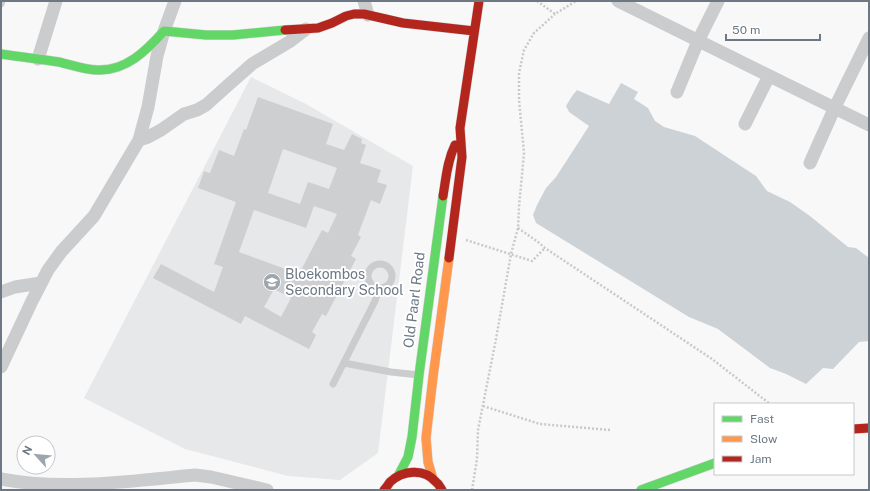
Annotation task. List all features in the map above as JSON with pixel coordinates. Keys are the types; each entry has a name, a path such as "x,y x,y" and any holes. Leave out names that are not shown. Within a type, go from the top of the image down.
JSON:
{"main road":[{"name":"Old Paarl Road","path":"398,476 408,457 412,437 446,176 460,128 479,1"},
{"path":"1,54 38,59 96,70 109,69 127,64 141,55 164,31 206,35 233,35 318,28 354,14 368,15 403,23 474,31"},
{"name":"Old Paarl Road","path":"433,479 428,462 426,438 460,178 462,157 460,128"},
{"path":"854,429 869,428"},
{"path":"641,490 714,463"},
{"name":"Old Paarl Road","path":"384,490 391,481 398,476 416,472 425,474 444,489"}],"street":[{"path":"38,59 56,1"},
{"path":"1,367 48,270 61,252 94,216 139,140 148,107 157,56 175,1"},
{"path":"364,1 368,15"},
{"path":"618,1 869,124"},
{"path":"677,92 698,41 718,1"},
{"path":"139,140 161,130 184,114 197,110 206,105 252,64 289,42 306,29"},
{"path":"810,163 835,107 869,39"},
{"path":"745,124 769,76"},
{"path":"1,292 15,287 41,283"},
{"path":"1,479 17,482 98,485 195,475 211,477 267,490"}],"lane":[{"path":"333,384 375,301 379,288"},
{"path":"344,363 391,372 433,376"}],"path":[{"path":"537,1 555,14"},
{"path":"472,490 474,486 477,459 478,430 511,254 518,228 524,153 519,100 519,73 524,50 534,33 555,14 576,1"},
{"path":"518,228 545,248 712,359 769,403"},
{"path":"461,239 532,261 545,248"},
{"path":"483,406 540,424 610,430"}],"shaded area":[{"name":"Bloekombos Secondary School","path":"251,77 306,104 413,166 378,453 340,480 288,476 185,449 84,398"},
{"path":"621,83 638,92 634,99 648,108 655,121 664,127 695,136 756,176 767,191 790,202 848,247 856,248 869,258 869,341 859,342 833,369 823,368 806,384 770,368 718,329 689,317 536,223 533,215 546,188 556,177 589,126 569,112 566,106 572,96 577,90 609,104"}],"building":[{"path":"258,97 333,124 326,144 344,150 352,134 362,139 361,143 366,145 360,163 381,170 377,182 387,185 380,204 371,200 358,235 361,237 351,256 356,259 326,316 322,314 312,332 316,335 309,349 245,316 241,324 153,278 161,264 214,292 223,267 214,264 236,202 198,188 204,171 210,173 219,150 234,156 244,129 246,130","holes":["283,149 337,168 329,189 308,182 300,204 268,193","314,206 337,214 328,233 322,230 299,274 239,252 254,210 306,228","274,289 291,298 281,317 264,307"]}],"traffic: fast":[{"path":"1,54 59,62 98,70 118,67 135,58 150,46 164,31 206,35 233,35 285,30"},
{"path":"398,476 408,457 412,437 443,196"},
{"path":"641,490 714,463"}],"traffic: slow":[{"path":"433,479 428,462 426,438 449,258"}],"traffic: jam":[{"path":"449,258 462,157 460,128 479,1"},
{"path":"285,30 318,28 346,16 364,14 403,23 474,31"},
{"path":"443,196 448,164 455,145"},
{"path":"854,429 869,428"},
{"path":"384,490 395,478 413,472 426,474 431,477 442,490"}],"place":[{"name":"Bloekombos Secondary School","path":"272,282"}]}
